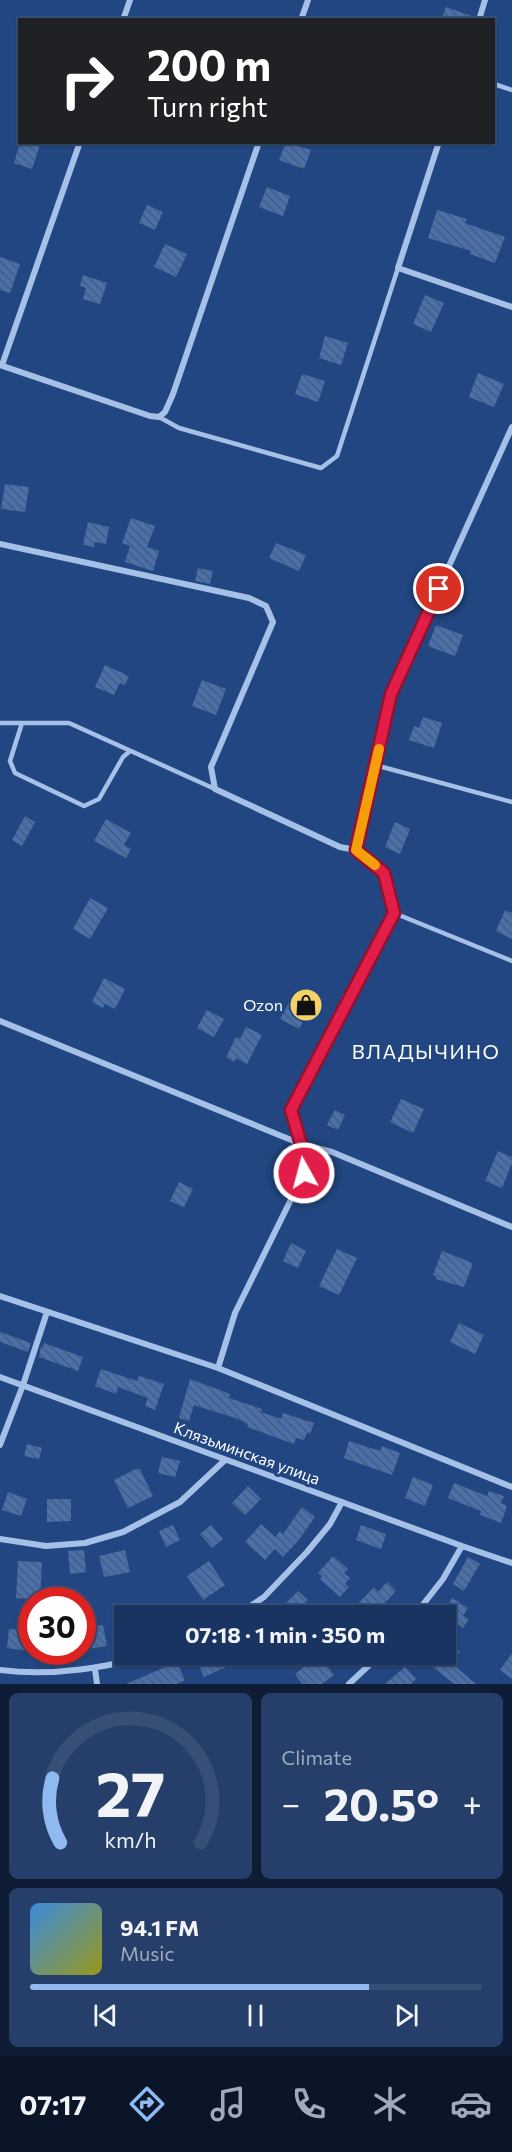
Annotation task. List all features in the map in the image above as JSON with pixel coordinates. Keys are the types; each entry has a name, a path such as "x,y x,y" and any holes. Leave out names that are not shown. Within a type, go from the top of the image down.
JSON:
{"street":[{"path":"124,18 130,0"},
{"path":"302,18 308,0"},
{"path":"480,18 485,0"},
{"path":"79,144 1,365 150,416 159,417 165,412 173,394 258,144"},
{"path":"438,144 399,268 512,307"},
{"path":"356,850 391,694 509,443 512,427"},
{"path":"0,544 18,550 249,598 266,606 273,622 211,766 215,789 340,847 356,850 384,873 394,913 291,1110 301,1144 304,1173 235,1314 219,1368"},
{"path":"0,1021 301,1144 332,1152 512,1227"},
{"path":"0,1296 219,1368 512,1487"},
{"path":"0,1445 47,1312"},
{"name":"Клязьминская улица","path":"0,1377 512,1563"},
{"path":"0,1539 46,1546 85,1543 123,1533 180,1502 225,1460"},
{"path":"252,1605 264,1597 308,1552 330,1524 342,1502"},
{"path":"423,1605 443,1579 462,1546"},
{"path":"0,1670 31,1674 95,1669 114,1665"},
{"path":"349,1684 369,1665"},
{"path":"95,1669 97,1684"}],"lane":[{"path":"495,84 512,90"},
{"path":"159,417 179,428 321,468 337,456 399,268"},
{"path":"0,723 69,723 215,789"},
{"path":"22,723 10,761 15,773 84,806 99,799 123,757 130,751"},
{"path":"375,765 512,802"},
{"path":"394,913 512,961"}],"building":[{"path":"446,7 474,17 474,18 442,18"},
{"path":"19,144 40,144 32,169 14,163"},
{"path":"285,144 311,150 304,169 279,160"},
{"path":"267,187 290,196 283,216 259,207"},
{"path":"147,205 163,212 155,230 139,223"},
{"path":"437,210 467,219 465,223 505,237 495,263 470,254 471,251 428,238"},
{"path":"165,244 187,254 176,277 154,267"},
{"path":"0,257 20,264 10,293 0,290"},
{"path":"83,275 107,283 100,304 83,299 86,288 80,286"},
{"path":"425,295 444,303 431,332 413,324"},
{"path":"325,336 348,343 341,365 319,358"},
{"path":"478,373 504,384 494,407 469,397"},
{"path":"302,374 325,381 318,402 295,394"},
{"path":"5,484 29,487 25,512 1,509"},
{"path":"131,518 155,526 147,547 159,551 153,571 125,562 130,546 122,543"},
{"path":"88,522 109,527 106,544 95,542 94,547 83,545"},
{"path":"276,543 306,555 299,571 269,558"},
{"path":"198,568 213,571 210,584 195,581"},
{"path":"436,625 463,635 455,656 428,646"},
{"path":"105,665 129,676 125,685 120,683 114,695 95,687"},
{"path":"202,680 226,689 216,715 192,706"},
{"path":"423,717 442,723 434,748 409,740 414,726 419,728"},
{"path":"25,816 35,822 22,846 12,840"},
{"path":"106,819 131,833 124,845 131,849 126,858 94,841"},
{"path":"395,822 410,829 400,854 385,847"},
{"path":"90,898 108,908 90,939 73,929"},
{"path":"505,910 512,913 512,939 496,931"},
{"path":"104,978 125,989 115,1009 105,1004 103,1008 92,1002"},
{"path":"296,990 315,1000 299,1029 280,1019"},
{"path":"207,1010 224,1019 214,1037 197,1028"},
{"path":"246,1027 262,1035 247,1064 236,1058 234,1062 226,1057 236,1037 240,1039"},
{"path":"401,1099 424,1109 413,1133 390,1122"},
{"path":"335,1110 345,1115 338,1130 327,1125"},
{"path":"498,1151 512,1157 512,1163 502,1188 485,1181"},
{"path":"179,1182 193,1189 184,1207 170,1201"},
{"path":"291,1243 306,1251 298,1268 283,1261"},
{"path":"337,1249 357,1258 339,1295 319,1286"},
{"path":"442,1251 473,1263 464,1287 436,1279 437,1277 433,1275"},
{"path":"459,1323 484,1335 475,1354 450,1342"},
{"path":"0,1332 31,1343 28,1352 0,1342"},
{"path":"44,1343 83,1357 78,1371 39,1357 41,1346 43,1347"},
{"path":"101,1369 137,1381 139,1376 164,1384 155,1410 145,1406 148,1398 118,1387 116,1394 95,1386"},
{"path":"190,1379 230,1394 229,1398 262,1409 261,1412 281,1419 283,1413 314,1423 310,1434 307,1433 304,1440 296,1438 294,1444 247,1427 248,1424 238,1419 194,1405 189,1421 179,1418"},
{"path":"349,1441 380,1451 382,1446 400,1453 392,1475 344,1458"},
{"path":"27,1444 42,1448 39,1459 24,1456"},
{"path":"162,1457 180,1461 175,1477 158,1473"},
{"path":"140,1469 153,1496 128,1508 114,1480"},
{"path":"413,1477 433,1485 425,1506 405,1498"},
{"path":"454,1483 487,1496 489,1491 504,1496 501,1503 507,1506 501,1523 480,1515 481,1511 448,1498"},
{"path":"248,1486 261,1499 245,1515 232,1503"},
{"path":"8,1492 27,1499 21,1516 2,1510"},
{"path":"47,1499 71,1499 71,1521 47,1522"},
{"path":"302,1507 315,1517 283,1557 275,1549 265,1560 245,1542 261,1524 275,1537 280,1531 283,1534"},
{"path":"173,1525 180,1540 166,1547 159,1531"},
{"path":"211,1525 223,1539 212,1548 200,1534"},
{"path":"361,1525 386,1534 381,1549 356,1540"},
{"path":"84,1550 86,1572 70,1574 68,1551"},
{"path":"125,1550 130,1572 104,1577 99,1556"},
{"path":"333,1556 348,1569 344,1573 350,1578 345,1584 349,1587 340,1597 320,1579 322,1576 318,1573"},
{"path":"468,1557 480,1564 464,1591 453,1584"},
{"path":"18,1561 42,1562 41,1587 18,1587 18,1598 16,1598"},
{"path":"209,1561 225,1585 203,1600 187,1576"},
{"path":"387,1582 396,1591 383,1605 357,1605 374,1587 378,1592"},
{"path":"298,1591 308,1600 305,1605 284,1605"},
{"path":"452,1598 468,1608 463,1616 469,1619 463,1628 458,1624 456,1627 456,1605 448,1605"},
{"path":"103,1625 107,1646 96,1648 96,1626"},
{"path":"9,1629 18,1630 18,1650 7,1648"},
{"path":"512,1653 512,1679 500,1670"},
{"path":"170,1665 178,1665 185,1680 177,1684 126,1684"},
{"path":"199,1665 225,1665 226,1667 204,1677"},
{"path":"306,1665 326,1665 334,1675 322,1684 302,1684 295,1674"},
{"path":"431,1665 454,1665 476,1684 454,1684"},
{"path":"405,1667 416,1679 411,1684 385,1684"}],"slow traffic":[{"path":"375,865 356,850 379,749"}],"place":[{"name":"Ozon","path":"306,1005"}],"district":[{"name":"ВЛАДЫЧИНО","path":"426,1052"}],"route":[{"path":"304,1173 301,1144 291,1110 394,913 384,873 356,850 391,694 439,589"}]}
